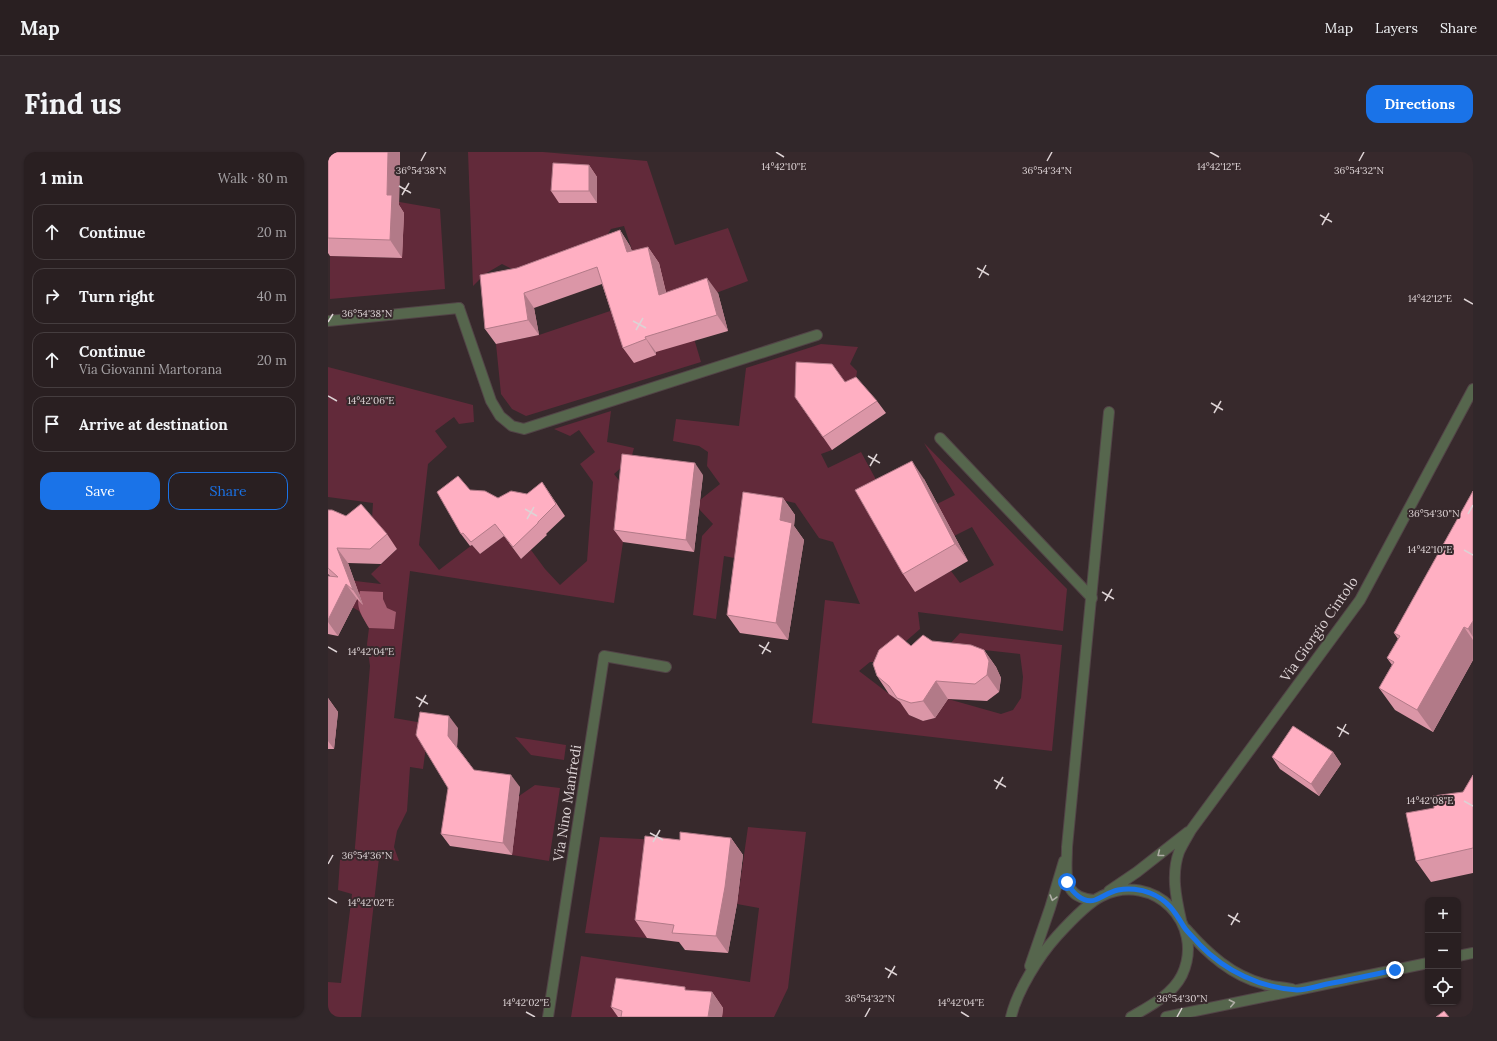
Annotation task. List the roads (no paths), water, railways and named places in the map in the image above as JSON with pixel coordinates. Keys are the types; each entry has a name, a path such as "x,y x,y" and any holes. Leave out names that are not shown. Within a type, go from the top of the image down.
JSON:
{"street":[{"path":"328,320 459,308 491,401 500,416 512,426 524,429 817,335"},
{"name":"Via Giorgio Cintolo","path":"1131,1017 1160,1000 1171,989 1181,976 1187,960 1188,944 1176,897 1175,871 1179,852 1191,830 1360,600 1473,389"},
{"path":"1109,412 1068,847 1067,882 1069,888 1074,894 1082,899 1098,898 1117,890 1134,889 1150,893 1165,901 1201,946 1219,962 1245,977 1264,984 1298,990"},
{"path":"940,438 1092,598"},
{"name":"Via Nino Manfredi","path":"548,1017 604,656 666,667"},
{"name":"Via Giorgio Cintolo","path":"1023,988 1044,950 1063,930 1098,898 1137,872 1191,830"},
{"path":"1010,1016 1023,988 1050,908 1068,847"},
{"path":"1461,955 1473,953"},
{"path":"1166,1017 1425,964"}]}
